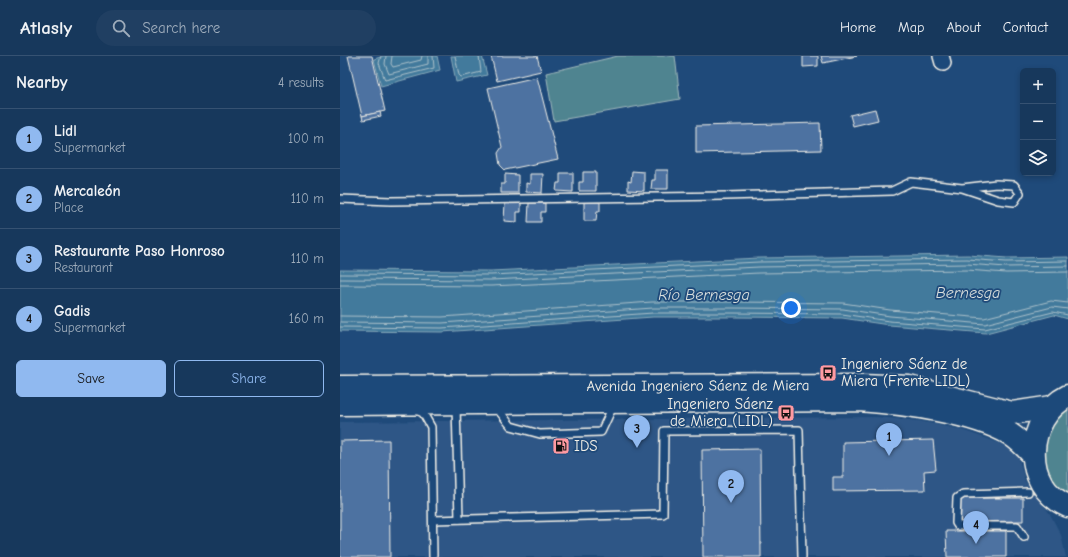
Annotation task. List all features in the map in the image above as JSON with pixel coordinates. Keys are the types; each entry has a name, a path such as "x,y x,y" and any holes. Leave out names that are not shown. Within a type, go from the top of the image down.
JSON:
{"main road":[{"name":"Avenida Ingeniero Sáenz de Miera","path":"340,387 863,385 910,387 1012,413 1060,402"},
{"name":"Avenida Ingeniero Sáenz de Miera","path":"340,404 859,400 905,404 962,416 998,428 1020,441 1033,455"},
{"path":"1060,402 1042,419 1036,433 1033,455 1038,476 1046,489 1056,499 1068,506"}],"lane":[{"path":"340,199 391,201 726,196 892,191 910,182 962,188 998,200 1014,202 1020,193 1014,184 996,184 962,188"},
{"path":"494,404 511,426 540,434 601,432 607,423 614,403"},
{"path":"404,404 423,413 431,427 433,557"},
{"path":"456,404 459,519"},
{"path":"433,520 663,514 664,431 800,430 802,557"},
{"path":"1024,537 1017,526 958,526 956,523 957,498 963,494 1028,492"}],"shaded area":[{"path":"876,417 920,421 959,429 1008,446 1018,455 1025,481 1050,514 1061,535 1066,557 340,557 340,422"}],"green space":[{"path":"618,56 675,56 680,99 554,121 546,73"},
{"path":"1068,404 1068,495 1053,483 1043,460 1044,435"}],"water":[{"path":"384,56 437,56 440,70 381,86 374,59"},
{"path":"451,56 482,56 487,75 456,82"},
{"name":"Bernesga","path":"968,255 1007,258 1068,257 1068,319 1054,315 986,333 889,325 842,318 732,317 653,317 442,332 340,331 340,270 491,271 759,258"}],"building":[{"path":"348,56 372,56 385,111 362,116"},
{"path":"491,56 537,56 541,71 497,81"},
{"path":"803,56 818,56 818,66 803,67"},
{"path":"821,56 857,56 823,63"},
{"path":"537,77 558,159 505,170 500,165 498,153 502,147 488,88"},
{"path":"875,109 878,120 853,126 850,115"},
{"path":"380,112 381,116 363,120 362,116"},
{"path":"820,123 821,150 696,153 696,126"},
{"path":"655,170 668,170 668,189 651,189 652,180 655,180"},
{"path":"632,171 644,172 644,191 628,190 628,181 631,182"},
{"path":"583,172 596,172 596,191 579,191 579,182 583,182"},
{"path":"560,173 573,173 573,192 556,191 557,183 560,183"},
{"path":"505,174 518,175 518,193 501,193 501,184 505,184"},
{"path":"530,174 543,174 542,193 526,192 526,183 530,184"},
{"path":"584,202 600,202 600,211 597,211 596,221 584,221"},
{"path":"505,203 521,203 521,212 517,212 517,222 504,221"},
{"path":"529,203 545,203 545,212 541,212 541,222 528,222"},
{"path":"389,440 390,557 340,557 340,441"},
{"path":"933,440 936,470 924,471 925,490 833,491 833,477 843,477 843,442"},
{"path":"760,449 761,557 703,557 702,450"},
{"path":"960,498 1023,498 1023,521 960,522"},
{"path":"946,531 1006,531 1006,557 947,557"}],"place":[{"name":"Ingeniero Sáenz de Miera (Frente LIDL)","path":"828,373"},
{"name":"Ingeniero Sáenz de Miera (LIDL)","path":"786,413"},
{"name":"IDS","path":"561,446"},
{"name":"Restaurante Paso Honroso","path":"637,448"},
{"name":"Lidl","path":"889,456"},
{"name":"Mercaleón","path":"731,503"},
{"name":"Gadis","path":"976,544"}],"water label":[{"name":"Río Bernesga","path":"704,295"}]}
